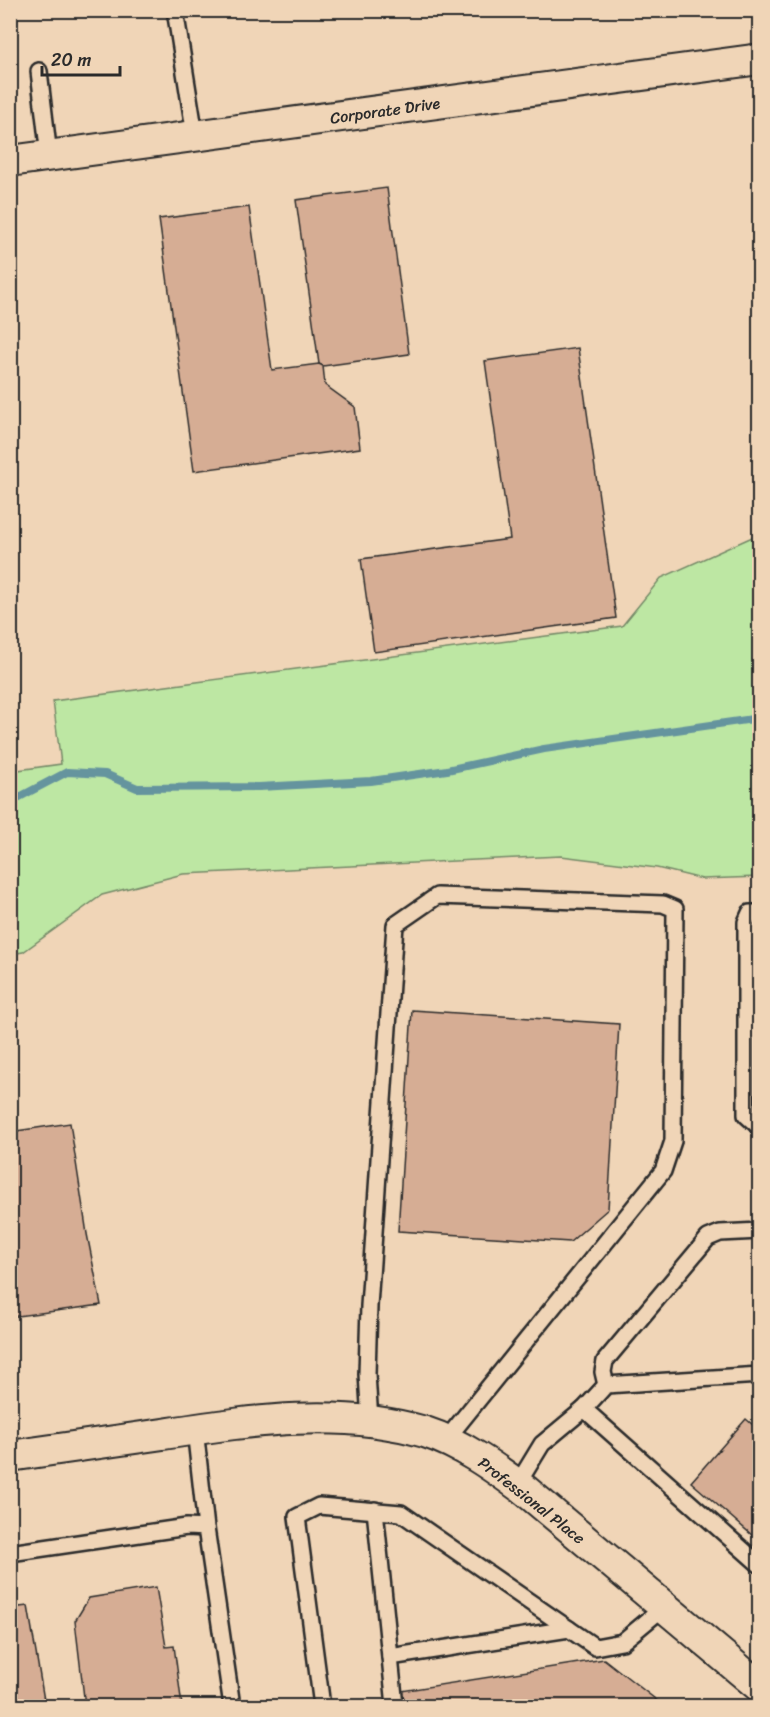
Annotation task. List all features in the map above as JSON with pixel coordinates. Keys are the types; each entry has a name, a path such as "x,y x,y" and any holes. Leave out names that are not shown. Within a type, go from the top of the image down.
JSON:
{"street":[{"name":"Corporate Drive","path":"10,161 759,59"},
{"name":"Professional Place","path":"10,1456 273,1419 314,1418 370,1421 426,1432 485,1462 517,1485 759,1687"}],"lane":[{"path":"176,10 195,135"},
{"path":"39,71 49,156"},
{"path":"370,1421 367,1374 369,1306 395,924 437,896 663,904 675,909 674,1141 663,1171 445,1441"},
{"path":"759,913 750,913 746,922 753,1046 746,1115 759,1124"},
{"path":"606,1385 603,1372 605,1361 708,1238 720,1233 759,1231"},
{"path":"517,1485 542,1444 584,1409 606,1385 759,1375"},
{"path":"584,1409 759,1564"},
{"path":"195,1429 206,1528 232,1707"},
{"path":"322,1707 297,1517 319,1506 401,1513 595,1647 622,1642 664,1606"},
{"path":"375,1510 395,1707"},
{"path":"10,1553 187,1527 206,1528"},
{"path":"390,1658 569,1629"}],"green space":[{"path":"759,534 759,877 702,879 657,868 561,856 183,874 102,895 23,952 11,954 11,771 61,764 53,701 622,626 661,578"}],"building":[{"path":"387,188 409,354 323,366 319,364 296,200"},
{"path":"249,207 272,370 319,364 323,366 325,385 355,407 360,448 194,471 159,219"},
{"path":"578,348 616,618 374,652 361,559 510,539 485,361"},
{"path":"412,1010 619,1024 608,1209 570,1242 398,1231"},
{"path":"70,1123 87,1234 101,1305 10,1317 10,1132"},
{"path":"746,1419 760,1431 760,1542 691,1482"},
{"path":"156,1587 166,1647 174,1646 182,1706 85,1706 75,1621 89,1598"},
{"path":"28,1606 45,1706 10,1706 10,1608"},
{"path":"604,1659 664,1706 404,1706 401,1691"}],"waterway":[{"path":"10,802 67,772 105,774 137,788 259,787 371,781 447,770 544,749 760,718"}]}
